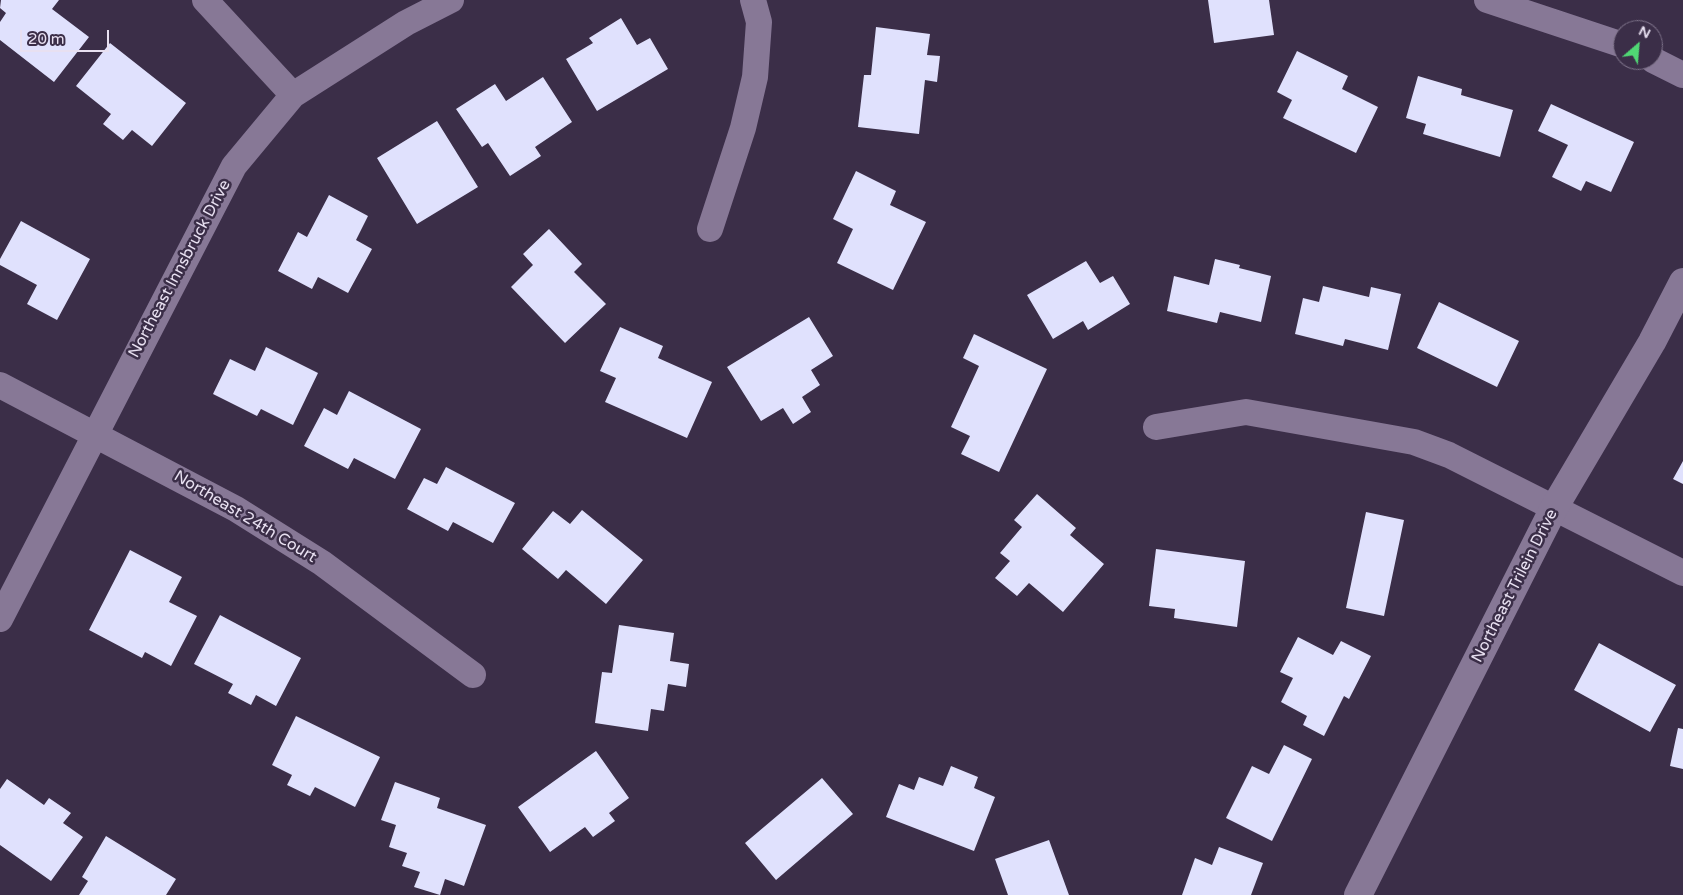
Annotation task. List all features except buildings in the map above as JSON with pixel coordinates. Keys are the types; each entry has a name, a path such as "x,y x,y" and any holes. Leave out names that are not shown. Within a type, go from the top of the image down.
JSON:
{"street":[{"path":"205,0 293,94"},
{"name":"Northeast Innsbruck Drive","path":"0,619 234,166 293,94 406,23 451,0"},
{"path":"710,230 743,128 755,76 760,22 753,0"},
{"path":"1487,0 1613,42"},
{"path":"1663,65 1683,75"},
{"name":"Northeast Trilein Drive","path":"1358,895 1554,508 1652,342 1683,282"},
{"name":"Northeast 24th Court","path":"0,385 236,509 322,563 473,675"},
{"path":"1156,427 1246,412 1414,442 1449,455 1683,573"}]}
